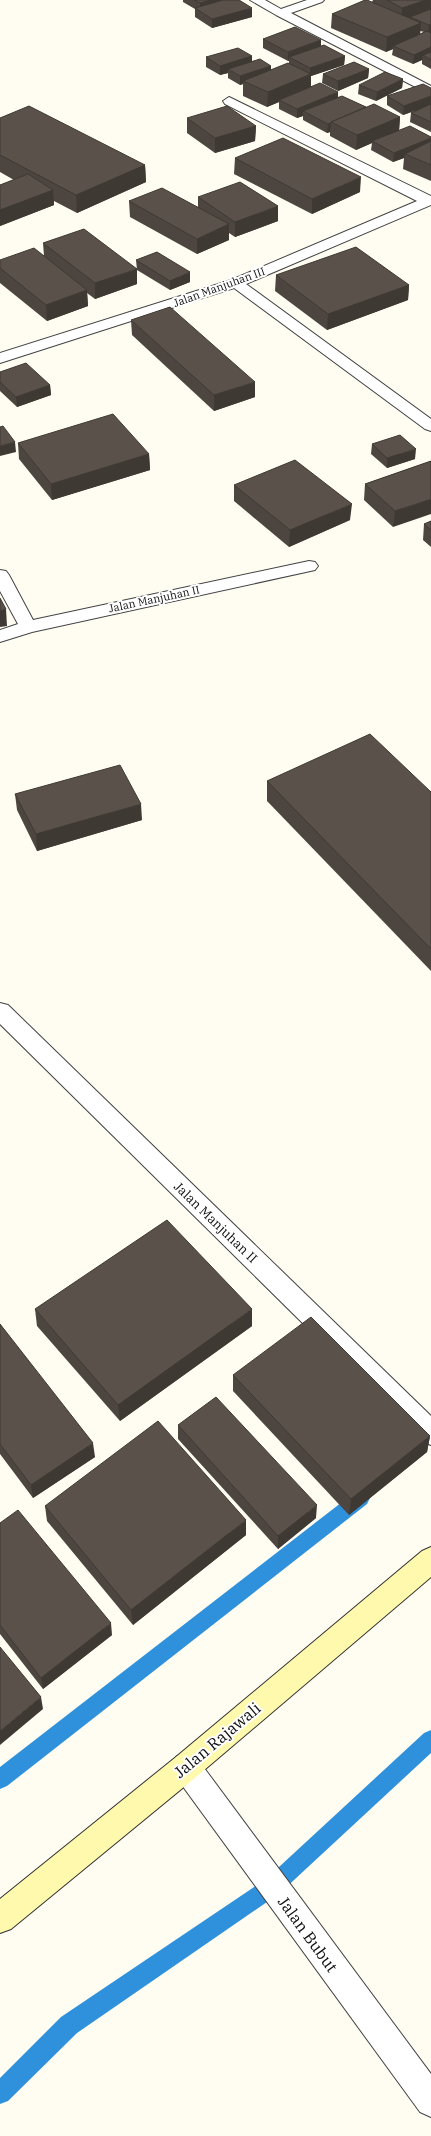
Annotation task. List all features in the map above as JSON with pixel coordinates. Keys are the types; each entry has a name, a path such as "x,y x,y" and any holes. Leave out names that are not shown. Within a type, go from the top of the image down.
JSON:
{"main road":[{"name":"Jalan Rajawali","path":"0,1918 186,1767 431,1560"}],"street":[{"path":"256,0 280,14 431,91"},
{"path":"280,14 318,0"},
{"path":"229,101 430,200"},
{"name":"Jalan Manjuhan III","path":"0,358 236,283 430,200"},
{"path":"236,283 431,426"},
{"name":"Jalan Manjuhan II","path":"0,636 28,627 309,566"},
{"path":"0,575 28,627"},
{"name":"Jalan Manjuhan II","path":"0,1011 431,1433"},
{"name":"Jalan Bubut","path":"186,1767 431,2101"}],"building":[{"path":"194,0 211,0 200,3"},
{"path":"223,0 239,0 252,8 212,19 195,8"},
{"path":"365,0 421,23 387,37 332,14"},
{"path":"387,0 426,0 402,8"},
{"path":"431,9 431,24 429,25 410,17"},
{"path":"295,27 321,40 288,52 263,39"},
{"path":"427,31 431,33 431,47 414,55 393,46"},
{"path":"324,45 345,56 310,68 289,57"},
{"path":"238,48 252,56 220,66 206,57"},
{"path":"431,52 431,60 423,55"},
{"path":"260,59 271,66 240,76 228,69"},
{"path":"354,62 369,69 338,81 323,74"},
{"path":"288,63 311,74 268,92 243,81"},
{"path":"385,72 403,79 377,92 359,85"},
{"path":"320,83 338,92 297,109 279,100"},
{"path":"423,84 431,88 431,96 404,106 387,96"},
{"path":"342,96 366,107 328,124 303,111"},
{"path":"374,104 400,117 357,135 331,122"},
{"path":"431,104 431,122 411,113"},
{"path":"29,106 145,165 76,195 0,155 0,118"},
{"path":"227,106 256,126 215,138 187,118"},
{"path":"410,126 431,138 394,153 372,141"},
{"path":"283,138 361,177 312,199 235,158"},
{"path":"431,141 431,165 405,154"},
{"path":"28,174 53,190 0,210 0,185"},
{"path":"240,182 278,206 235,222 198,197"},
{"path":"162,188 229,224 197,239 129,201"},
{"path":"84,229 137,269 95,283 43,243"},
{"path":"356,247 409,285 328,314 276,275"},
{"path":"34,248 87,290 46,305 0,268 0,260"},
{"path":"157,252 190,272 170,281 136,260"},
{"path":"170,307 255,382 214,395 131,320"},
{"path":"26,363 50,385 16,397 0,382 0,372"},
{"path":"113,414 149,454 51,484 18,443"},
{"path":"3,426 15,442 0,446 0,427"},
{"path":"400,435 416,449 387,458 372,444"},
{"path":"295,460 352,504 290,530 234,485"},
{"path":"431,461 431,499 395,511 365,484"},
{"path":"431,521 431,530 424,524"},
{"path":"0,598 6,609 0,611"},
{"path":"370,734 431,792 431,949 267,781"},
{"path":"120,765 141,804 36,834 15,794"},
{"path":"167,1220 252,1309 118,1405 35,1309"},
{"path":"311,1317 430,1436 351,1499 233,1375"},
{"path":"0,1324 93,1443 31,1485 0,1444"},
{"path":"216,1397 317,1505 278,1536 178,1425"},
{"path":"158,1421 246,1520 131,1610 45,1506"},
{"path":"18,1510 111,1623 41,1678 0,1625 0,1523"},
{"path":"0,1647 41,1697 0,1731"}],"waterway":[{"path":"0,1779 361,1498"},
{"path":"0,2093 69,2025 273,1886 431,1740"}]}
